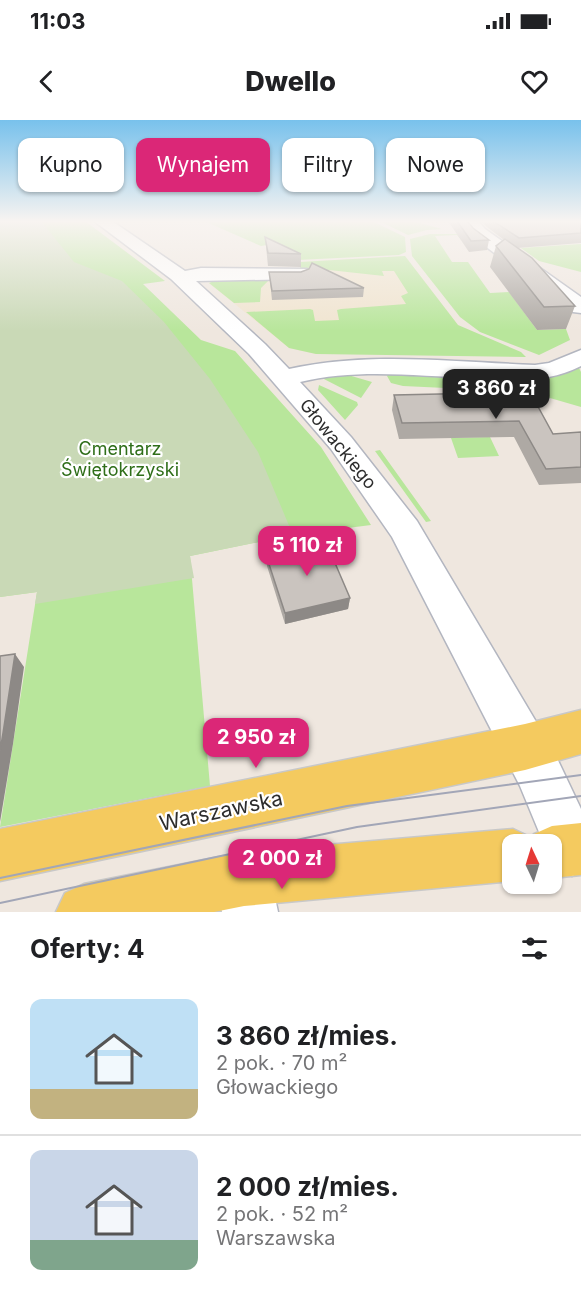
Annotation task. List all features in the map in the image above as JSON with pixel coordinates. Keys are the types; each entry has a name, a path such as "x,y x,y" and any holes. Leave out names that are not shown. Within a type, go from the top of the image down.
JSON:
{"main road":[{"name":"Warszawska","path":"0,855 525,747 581,732"},
{"path":"84,912 247,896 502,857"}],"street":[{"name":"Głowackiego","path":"154,258 182,278 284,378 341,443 405,530 553,800 568,850"},
{"path":"513,258 581,307"},
{"path":"182,278 201,274 300,273"},
{"path":"284,378 321,369 382,367 535,373 555,370 581,357"}],"shaded area":[{"path":"407,258 458,325 466,330 316,354 289,348 209,283 301,277 300,262"}],"green space":[{"path":"0,258 134,258 165,281 143,284 201,340 235,351 321,447 371,525 293,535 190,556 210,786 0,827 37,592 0,597"},
{"name":"Cmentarz Świętokrzyski","path":"0,258 71,258 74,262 122,281 164,322 210,379 258,452 293,535 190,556 194,578 35,604 37,592 0,597"},
{"path":"297,258 339,258 297,260"},
{"path":"407,258 458,325 521,352 526,357 316,354 289,348 246,312 310,309 313,310 315,321 339,320 337,310 406,304 401,296 408,293 394,271 382,271 384,276 329,270 300,270 300,262"},
{"path":"414,258 449,258 452,262 468,262 490,293 509,292 537,330 566,329 570,340 539,355 480,332 460,317"},
{"path":"535,258 581,258 581,272"},
{"path":"271,278 261,288 260,302 234,303 209,283 219,279"},
{"path":"579,368 581,407 550,398 488,390 403,386 391,383 387,376 390,372 554,374"},
{"path":"348,375 372,382 361,398 320,377"},
{"path":"319,385 357,402 358,405 345,420 318,390"},
{"path":"490,437 499,456 458,458 451,438"},
{"path":"380,450 431,521 426,522 375,451"}],"building":[{"path":"505,258 532,258 575,306 544,307"},
{"path":"312,263 364,288 272,291 269,272 301,272 309,269"},
{"path":"530,392 553,434 581,432 581,467 546,469 519,421 402,423 394,395"},
{"path":"326,542 350,598 285,613 266,555"},
{"path":"15,654 3,733 0,751 0,656"}],"tram line":[{"path":"0,878 347,806 581,775"},
{"path":"0,903 357,827 581,796"}]}
